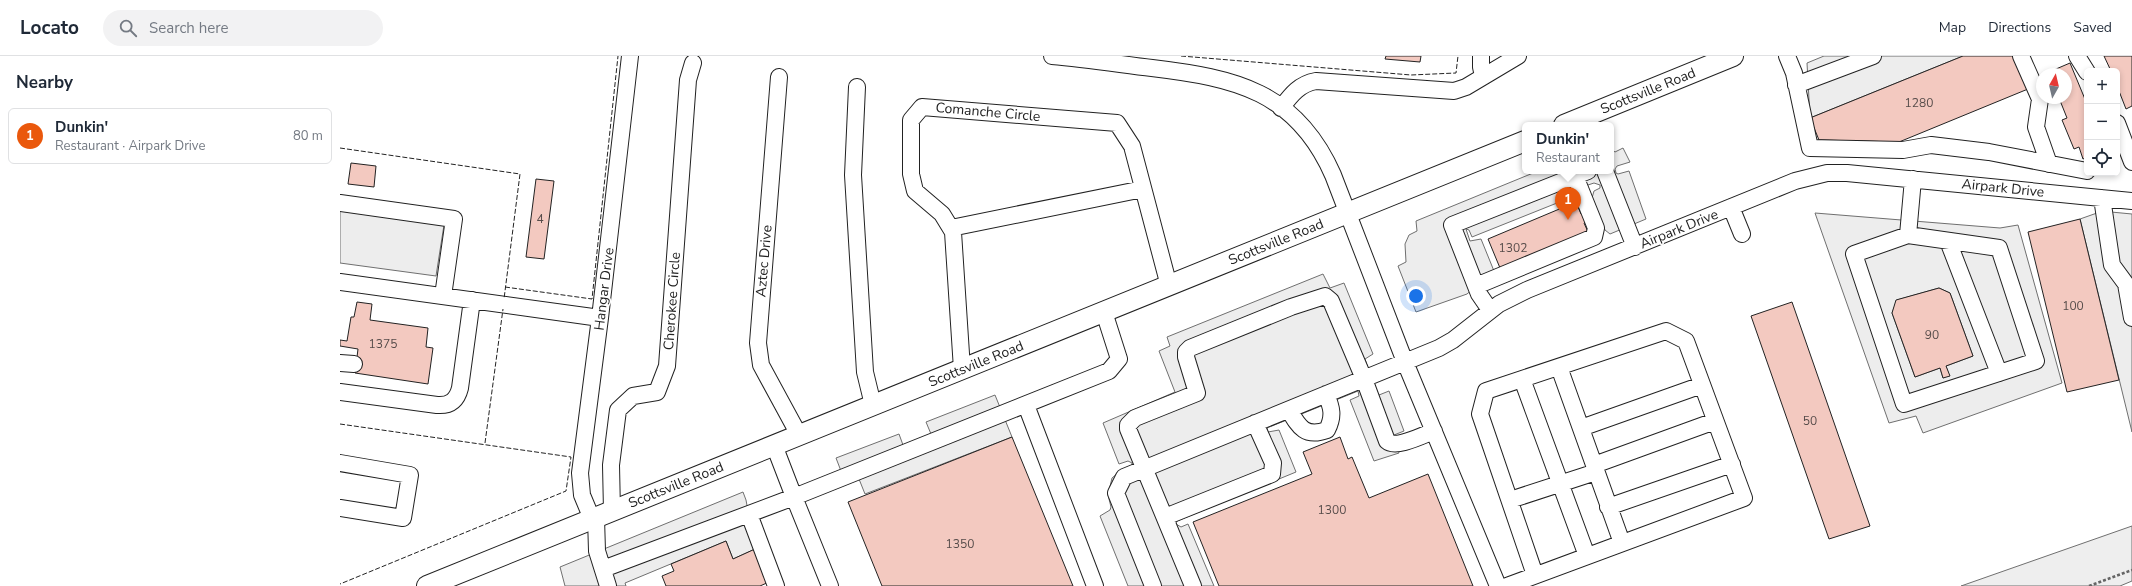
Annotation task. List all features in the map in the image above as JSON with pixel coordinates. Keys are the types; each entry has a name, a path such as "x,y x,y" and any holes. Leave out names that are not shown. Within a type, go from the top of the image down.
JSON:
{"main road":[{"name":"Scottsville Road","path":"1585,121 1723,58"},
{"name":"Scottsville Road","path":"427,586 1522,142"}],"street":[{"name":"Hangar Drive","path":"600,516 582,495 580,473 600,318 630,56"},
{"path":"1052,56 1188,72 1220,78 1252,89 1281,108 1308,133 1323,154 1405,362 1498,586"},
{"path":"1481,56 1483,76"},
{"path":"1281,108 1302,85 1316,81 1448,92 1466,87 1518,56"},
{"path":"1787,56 1796,85 1810,148 1903,150 1931,145 1989,152 2084,170"},
{"path":"1796,85 1873,56"},
{"path":"2021,56 2040,99 2036,127 2050,164"},
{"path":"2077,56 2084,68"},
{"name":"Cherokee Circle","path":"600,516 611,465 618,410 634,396 657,392 667,366 688,80 693,63"},
{"name":"Aztec Drive","path":"779,77 758,343 761,365 799,435"},
{"path":"857,88 853,175 865,372 873,405"},
{"name":"Comanche Circle","path":"962,370 953,232 942,214 915,191 911,174 911,120 922,107 1117,123 1132,146 1169,286"},
{"path":"2124,130 2126,158"},
{"name":"Airpark Drive","path":"1153,586 1116,493 1124,477 1447,344 1490,310 1527,290 1795,181 1827,173 1913,179 2132,201"},
{"path":"1476,286 1594,237 1596,228 1582,174 1452,225 1476,286 1482,300 1490,310"},
{"path":"1606,174 1635,247"},
{"path":"1908,235 1913,179"},
{"path":"951,228 1143,189"},
{"path":"2102,198 2112,265 2129,284 2132,318"},
{"path":"340,203 454,219 443,296"},
{"path":"1731,207 1742,234"},
{"path":"1908,235 1948,241 1999,248 2036,361 1904,404 1854,254 1908,235"},
{"path":"1948,241 1999,373"},
{"path":"340,282 600,318"},
{"path":"1193,586 1128,429 1129,422 1135,418 1197,393 1186,357 1186,352 1198,345 1291,307 1325,296 1331,301 1364,378 1387,441 1390,444 1398,444 1434,431"},
{"path":"340,392 437,405 450,403 456,399 460,388 472,300"},
{"path":"603,569 794,497 1109,371 1119,359 1104,312"},
{"path":"1506,586 1744,498 1686,341 1666,331 1486,391 1480,414 1535,575"},
{"path":"1559,367 1622,543"},
{"path":"1522,379 1587,556"},
{"path":"1581,428 1702,385"},
{"path":"1289,410 1297,425 1306,431 1317,433 1327,430 1332,421 1332,409 1326,394"},
{"path":"1026,404 1095,586"},
{"path":"1510,500 1561,484 1595,468 1715,421"},
{"path":"1165,517 1272,474 1273,463 1255,423"},
{"path":"774,445 830,586"},
{"path":"340,463 410,475 403,518 340,508"},
{"path":"1608,507 1732,464"},
{"path":"749,514 776,586"},
{"path":"600,516 597,551 608,586"}],"path":[{"path":"2088,586 2132,570"}],"shaded area":[{"path":"1824,56 1963,56 1810,118 1807,63"},
{"path":"1623,148 1630,162 1617,166 1615,169 1616,173 1618,174 1629,171 1646,219 1610,234 1605,230 1592,198 1594,191 1600,188 1600,185 1594,183 1585,186 1577,195 1472,237 1469,230 1466,229 1470,241 1481,239 1494,271 1467,294 1416,312 1398,266 1406,262 1405,244 1409,235 1417,231 1416,221 1531,174 1614,174 1614,151"},
{"path":"340,210 444,225 436,276 340,263"},
{"path":"2111,212 2132,214 2132,432 2080,219 2097,213"},
{"path":"1815,213 2000,228 2018,225 2062,383 1923,433 1916,416 1889,423","holes":["1939,288 1950,293 1973,356 1946,366 1949,375 1943,378 1940,368 1915,377 1892,313 1897,300"]},
{"path":"1323,274 1330,288 1344,283 1373,354 1365,359 1376,393 1379,395 1389,391 1404,431 1394,435 1399,453 1374,461 1350,400 1359,396 1358,391 1267,428 1268,432 1279,430 1296,472 1177,521 1176,524 1181,527 1188,524 1214,586 1128,586 1100,516 1110,510 1111,507 1108,495 1112,478 1119,472 1132,465 1132,463 1128,461 1119,464 1103,423 1175,392 1159,351 1170,346 1167,337"},
{"path":"995,395 1012,437 865,494 859,479 846,484 836,458 899,434 903,445 931,434 926,422"},
{"path":"743,492 746,500 755,549 733,559 726,541 625,583 626,586 565,586 560,567"},
{"path":"2132,526 2132,581 2120,586 1961,586"}],"building":[{"path":"1386,56 1421,56 1420,62 1385,59"},
{"path":"1963,56 2015,56 2028,89 1899,142 1819,140 1810,118"},
{"path":"2104,56 2132,56 2132,106 2126,109 2120,94 2120,68 2110,68"},
{"path":"2070,63 2084,97 2083,159 2079,147 2074,149 2062,120 2067,118 2061,104 2072,104 2072,68 2058,68"},
{"path":"351,163 376,166 374,187 348,184"},
{"path":"536,179 554,181 544,259 526,257"},
{"path":"1576,202 1581,214 1584,213 1587,221 1584,223 1588,232 1500,268 1488,239"},
{"path":"2080,219 2119,380 2067,392 2028,232"},
{"path":"1939,288 1950,293 1973,356 1946,366 1950,376 1943,378 1940,368 1915,377 1892,313 1896,300"},
{"path":"357,302 372,304 370,320 428,328 426,347 433,348 428,384 355,373 358,349 340,346 340,340 347,341 351,317 354,317"},
{"path":"1792,302 1870,526 1829,539 1751,316"},
{"path":"1012,437 1073,586 882,586 848,502"},
{"path":"1340,437 1348,459 1352,457 1369,498 1428,474 1473,586 1219,586 1193,522 1312,474 1303,452"},
{"path":"726,541 733,559 755,549 769,582 760,586 666,586 662,576 674,571 671,564"}],"fence":[{"path":"505,287 592,299 618,56"},
{"path":"1181,56 1411,75 1456,73 1458,56"},
{"path":"340,148 520,174 504,299"},
{"path":"485,443 503,309"},
{"path":"340,424 571,457 566,491 340,584"}],"place":[{"name":"Dunkin'","path":"1568,220"}]}
